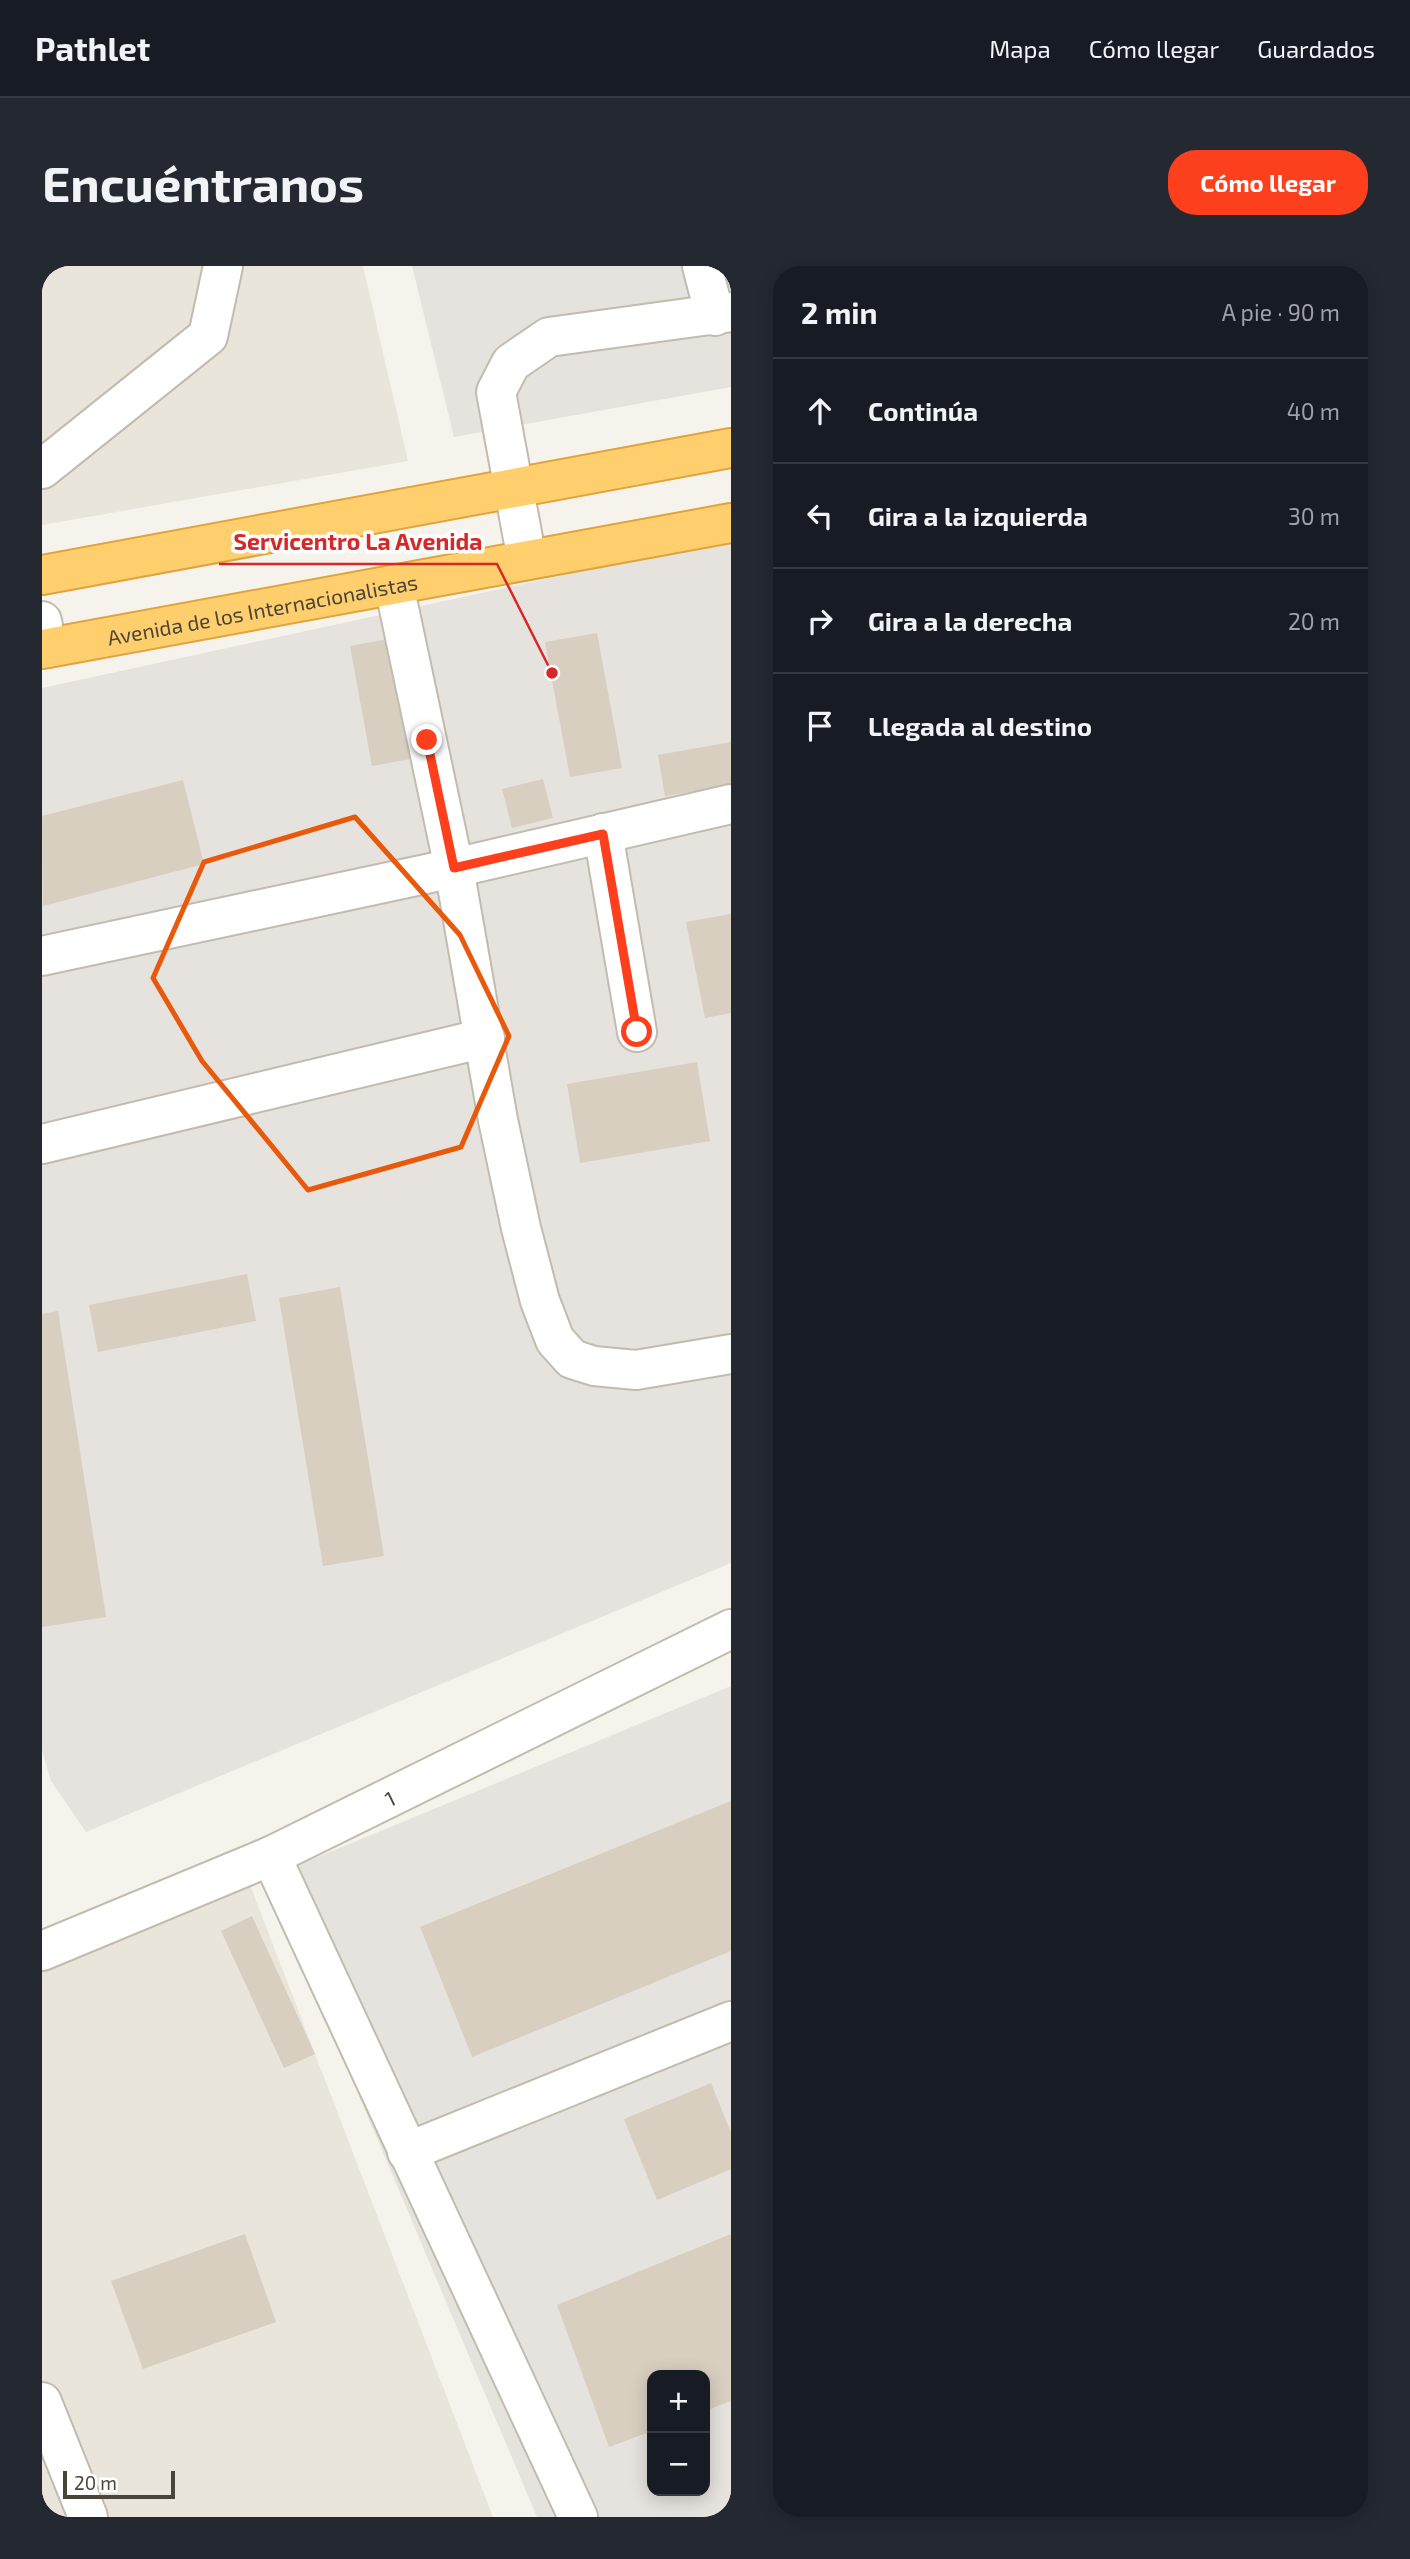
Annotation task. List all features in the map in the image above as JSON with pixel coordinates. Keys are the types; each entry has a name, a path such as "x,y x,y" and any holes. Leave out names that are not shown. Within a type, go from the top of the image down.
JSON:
{"highway":[{"path":"42,575 731,448"},
{"name":"Avenida de los Internacionalistas","path":"44,639 394,585 731,523"}],"street":[{"path":"42,469 208,336 223,266"},
{"path":"527,560 496,392 511,363 549,337 723,314 702,266"},
{"path":"394,585 454,868 498,1120 521,1228 540,1301 555,1340 572,1359 594,1366 636,1370 731,1354"},
{"path":"42,956 454,868 731,804"},
{"path":"603,834 637,1032"},
{"path":"42,1144 485,1038"},
{"name":"1","path":"42,1951 271,1856 731,1629"},
{"path":"271,1856 578,2517"},
{"path":"407,2152 731,2021"},
{"path":"42,2402 88,2517"}],"highlighted area":[{"path":"355,817 460,935 509,1036 461,1147 308,1190 202,1061 153,978 204,862"}],"shaded area":[{"path":"42,266 363,266 408,461 42,525"},
{"path":"412,266 731,266 731,387 454,437"},
{"path":"731,539 731,1563 86,1832 51,1781 42,1750 42,688"},
{"path":"731,1686 731,2517 537,2517 267,1878"},
{"path":"242,1864 493,2517 42,2517 42,1950"}],"building":[{"path":"597,633 622,768 570,777 545,642"},
{"path":"388,639 410,759 372,766 350,646"},
{"path":"731,742 731,785 665,796 658,755"},
{"path":"543,779 553,818 512,828 502,789"},
{"path":"183,780 204,864 43,906 42,816"},
{"path":"731,914 731,1013 705,1018 686,922"},
{"path":"697,1062 710,1141 580,1163 567,1084"},
{"path":"247,1274 256,1321 98,1352 89,1305"},
{"path":"340,1287 384,1556 323,1566 279,1298"},
{"path":"58,1311 106,1617 42,1627 42,1314"},
{"path":"731,1801 731,1951 472,2057 420,1927"},
{"path":"252,1916 315,2054 284,2068 221,1931"},
{"path":"711,2083 731,2133 731,2169 657,2200 624,2119"},
{"path":"245,2234 276,2322 143,2369 111,2281"},
{"path":"731,2234 731,2401 710,2409 710,2370 647,2370 647,2433 609,2447 557,2305"}],"place":[{"name":"Servicentro La Avenida","path":"552,673"}],"route":[{"path":"427,740 454,868 603,834 637,1032"}]}
